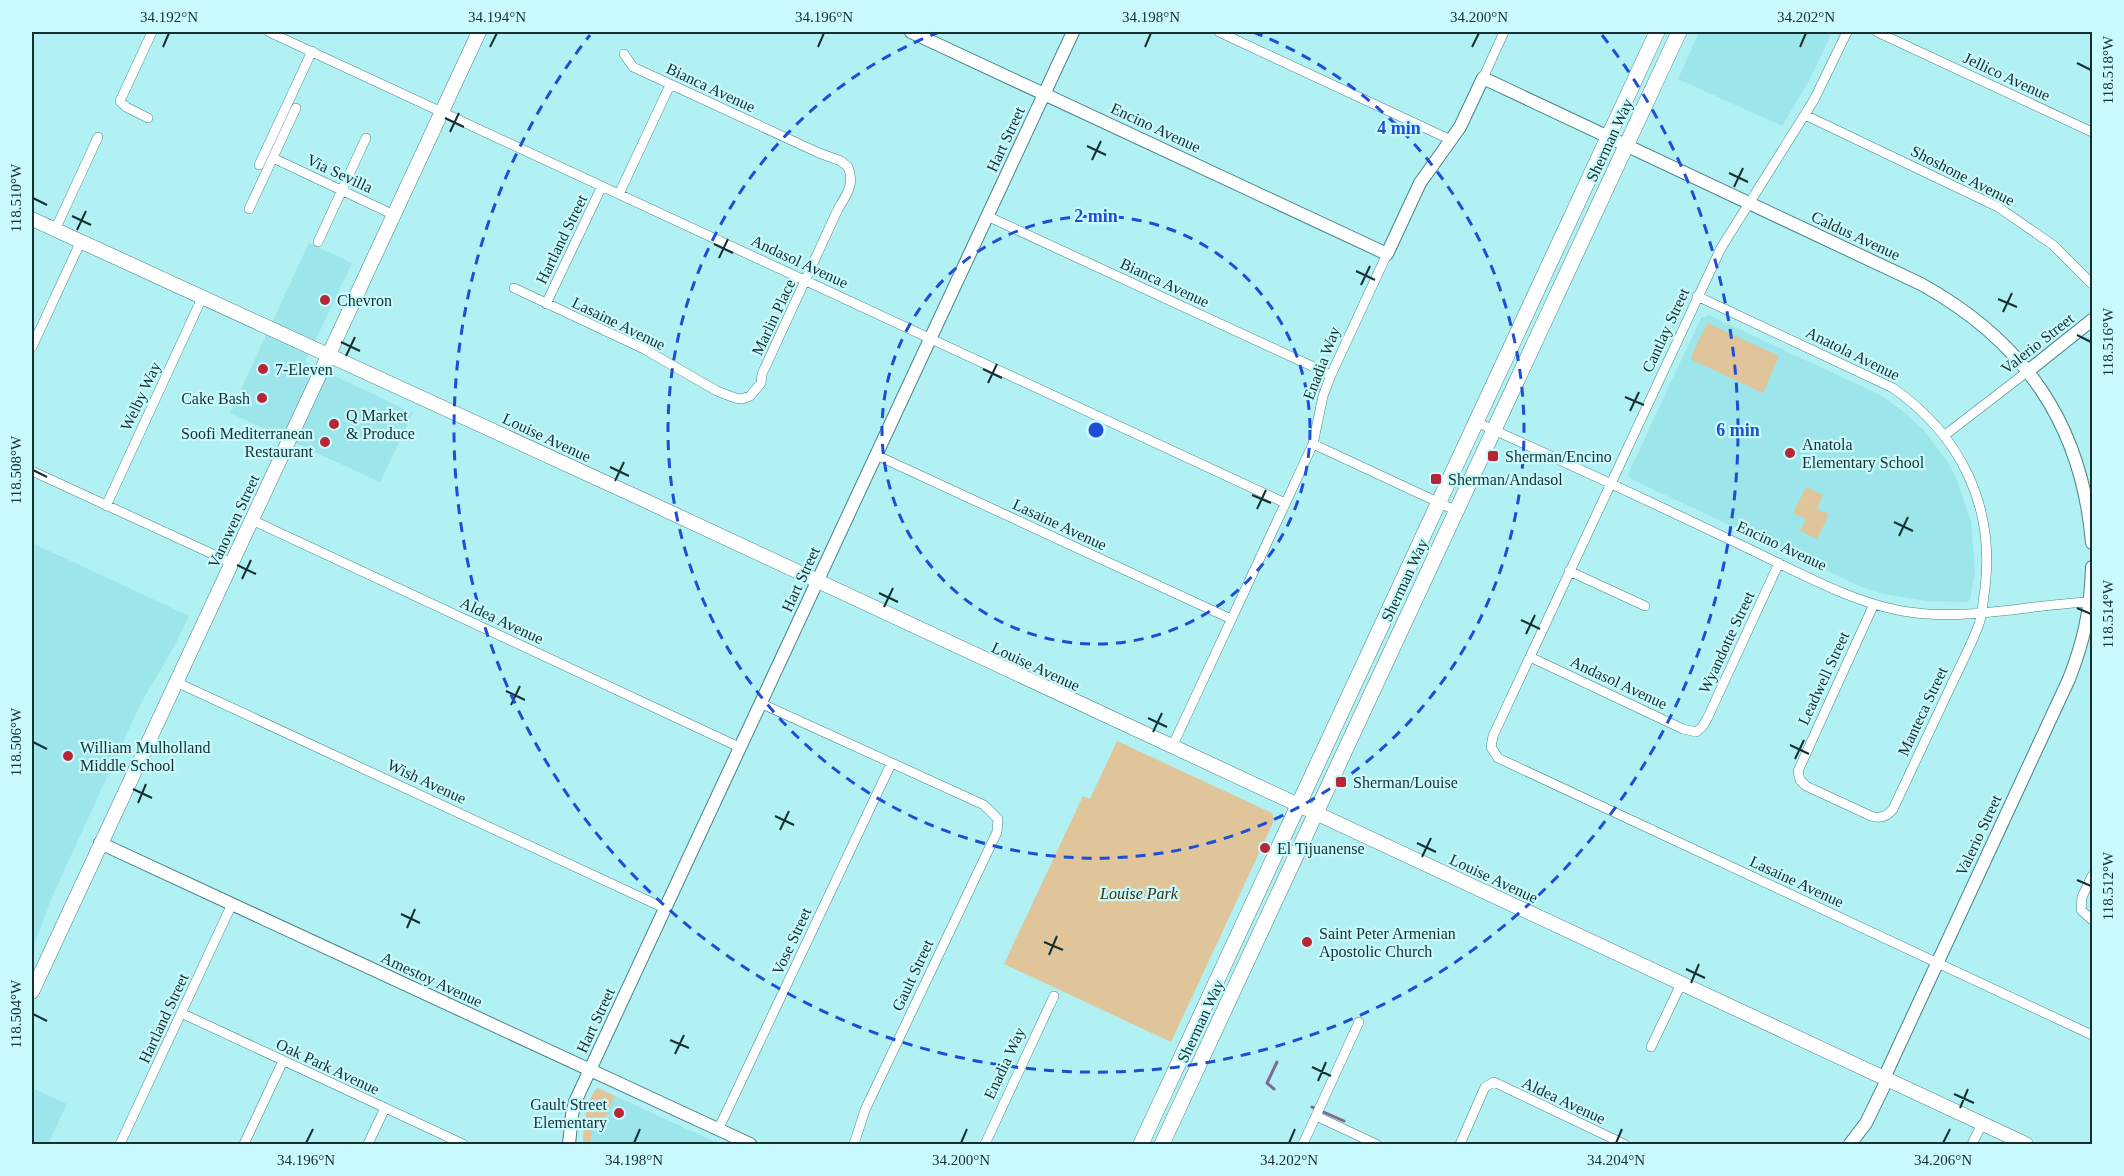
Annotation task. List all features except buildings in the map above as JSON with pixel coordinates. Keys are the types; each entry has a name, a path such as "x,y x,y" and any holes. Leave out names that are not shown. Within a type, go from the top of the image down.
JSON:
{"main road":[{"name":"Vanowen Street","path":"32,992 479,32"},
{"name":"Sherman Way","path":"1141,1144 1657,32"},
{"name":"Sherman Way","path":"1162,1144 1679,32"},
{"name":"Louise Avenue","path":"32,219 2026,1144"}],"street":[{"path":"148,118 122,104 121,98 152,32"},
{"name":"Andasol Avenue","path":"269,32 1285,503"},
{"name":"Encino Avenue","path":"911,32 1387,254"},
{"name":"Hart Street","path":"569,1144 573,1108 590,1070 1073,32"},
{"path":"1219,32 1452,140"},
{"name":"Enadia Way","path":"1172,747 1313,444 1323,396 1331,375 1387,254 1420,183 1460,127 1504,32"},
{"name":"Cantlay Street","path":"1492,752 1493,736 1697,296 1721,248 1823,83 1847,32"},
{"name":"Jellico Avenue","path":"1877,32 2092,132"},
{"path":"259,165 312,51"},
{"name":"Bianca Avenue","path":"624,54 633,68 841,161 848,167 851,175"},
{"name":"Caldus Avenue","path":"1483,78 1921,284 1950,300 2013,353 2055,411 2067,435 2084,487 2092,543"},
{"path":"619,194 670,84"},
{"path":"249,209 296,108"},
{"name":"Shoshone Avenue","path":"1805,114 1998,207 2053,245 2092,284"},
{"path":"55,230 98,137"},
{"path":"318,242 366,138"},
{"name":"Via Sevilla","path":"273,158 394,215"},
{"name":"Marlin Place","path":"742,399 750,396 760,383 762,374 852,182 851,175"},
{"name":"Hartland Street","path":"546,304 602,186"},
{"name":"Bianca Avenue","path":"987,216 1331,375"},
{"path":"32,347 81,242"},
{"name":"Lasaine Avenue","path":"514,288 644,349 726,395 742,399"},
{"name":"Anatola Avenue","path":"1697,296 1893,388 1914,402 1945,435 1963,464 1974,488 1984,523 1987,572 1982,612"},
{"name":"Welby Way","path":"106,506 202,298"},
{"name":"Valerio Street","path":"1945,435 2092,320"},
{"name":"Encino Avenue","path":"1476,422 1846,594 1874,604 1922,614 1951,615 2092,602"},
{"path":"1313,444 1456,511"},
{"name":"Lasaine Avenue","path":"876,455 1232,620"},
{"path":"32,471 232,563"},
{"name":"Aldea Avenue","path":"252,520 739,747"},
{"name":"Wyandotte Street","path":"1696,732 1707,719 1779,563"},
{"path":"2092,567 2092,602"},
{"path":"1569,571 1645,606"},
{"name":"Valerio Street","path":"1850,1144 1866,1123 1937,963 2069,679 2083,640 2092,602"},
{"name":"Leadwell Street","path":"1874,604 1798,771 1800,780 1806,786 1871,816 1882,817"},
{"name":"Manteca Street","path":"1882,817 1893,809 1974,637 1982,612"},
{"name":"Andasol Avenue","path":"1530,657 1683,729 1696,732"},
{"name":"Wish Avenue","path":"176,682 664,908"},
{"path":"760,703 891,764"},
{"name":"Lasaine Avenue","path":"1492,752 1498,758 2092,1035"},
{"name":"Gault Street","path":"854,1144 864,1110 993,841 998,825 995,814 984,805 891,764"},
{"name":"Vose Street","path":"718,1130 891,764"},
{"name":"Amestoy Avenue","path":"100,843 750,1144"},
{"path":"2092,876 2082,897 2081,910 2092,920"},
{"name":"Hartland Street","path":"120,1144 232,904"},
{"path":"1651,1047 1681,984"},
{"name":"Enadia Way","path":"985,1144 1054,996"},
{"name":"Oak Park Avenue","path":"182,1013 463,1144"},
{"path":"1303,1144 1359,1022"},
{"path":"244,1144 283,1061"},
{"name":"Aldea Avenue","path":"1460,1144 1485,1087 1491,1082 1498,1083 1624,1144"},
{"path":"368,1144 385,1108"},
{"path":"1316,1116 1376,1144"},
{"path":"1972,1144 1982,1124"}],"shaded area":[{"path":"1699,32 1832,32 1810,79 1782,126 1678,79"},
{"path":"309,243 352,263 305,362 413,413 380,482 230,413"},
{"name":"Anatola Elementary School","path":"1709,315 1880,395 1923,429 1956,477 1971,522 1975,571 1970,600 1967,602 1927,601 1879,593 1862,587 1631,479 1628,474 1701,318"},
{"name":"William Mulholland Middle School","path":"32,543 189,616 141,703 52,897 32,951"},
{"path":"32,1088 67,1104 48,1144 32,1144"},
{"name":"Gault Street Elementary","path":"598,1088 719,1144 583,1144 589,1104 595,1089"}],"green space":[{"path":"1707,323 1779,356 1763,393 1692,360 1691,357"},
{"path":"1806,487 1823,495 1817,509 1829,514 1817,539 1800,531 1806,519 1793,513"},
{"name":"Louise Park","path":"1117,741 1272,813 1274,821 1171,1042 1004,964 1083,796 1090,799"},
{"path":"598,1088 615,1096 603,1122 592,1130 590,1144 583,1144 587,1107 593,1093"}],"waterway":[{"path":"1274,1089 1267,1083 1277,1062"},
{"path":"1312,1107 1344,1121"}],"place":[{"name":"Chevron","path":"325,300"},
{"name":"7-Eleven","path":"263,369"},
{"name":"Cake Bash","path":"262,398"},
{"name":"Q Market & Produce","path":"334,424"},
{"name":"Soofi Mediterranean Restaurant","path":"325,442"},
{"name":"Anatola Elementary School","path":"1790,453"},
{"name":"Sherman/Encino","path":"1493,456"},
{"name":"Sherman/Andasol","path":"1436,479"},
{"name":"William Mulholland Middle School","path":"68,756"},
{"name":"Sherman/Louise","path":"1341,782"},
{"name":"El Tijuanense","path":"1265,848"},
{"name":"Saint Peter Armenian Apostolic Church","path":"1307,942"},
{"name":"Gault Street Elementary","path":"619,1113"}]}
